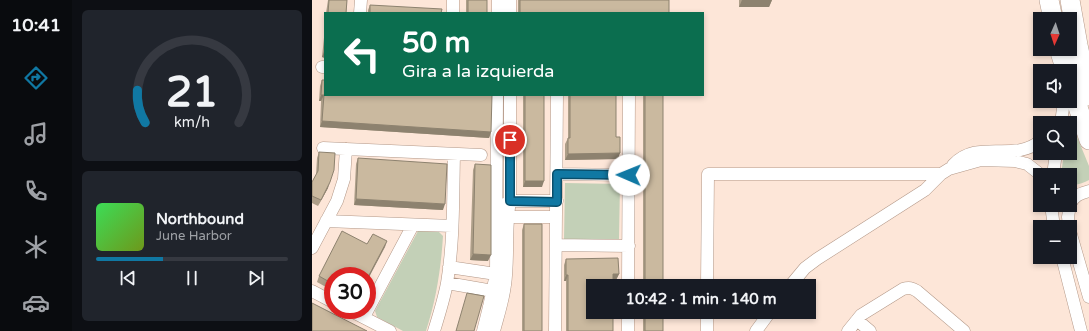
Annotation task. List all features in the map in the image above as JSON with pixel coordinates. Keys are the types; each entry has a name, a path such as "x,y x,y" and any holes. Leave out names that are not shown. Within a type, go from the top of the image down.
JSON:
{"main road":[{"path":"1049,0 1052,12"},
{"path":"1070,0 1089,96"},
{"path":"1077,104 1089,140"}],"street":[{"path":"360,12 361,0"},
{"path":"453,0 453,12"},
{"path":"498,0 498,12"},
{"path":"510,0 510,12"},
{"path":"483,331 496,274 497,96"},
{"path":"494,331 505,285 507,217 510,201 510,96"},
{"path":"556,331 558,96"},
{"path":"628,279 629,96"},
{"path":"796,279 805,268 817,259 925,190 957,160 972,152 1025,150 1033,146"},
{"path":"323,148 481,155"},
{"path":"312,248 337,201 344,179 346,149"},
{"path":"434,331 447,284 449,267 454,154"},
{"path":"707,279 708,174 945,171 982,160 1015,161 1027,164 1033,169"},
{"path":"557,174 629,175"},
{"path":"497,209 510,201 557,202"},
{"path":"497,209 507,217 556,217"},
{"path":"326,221 452,226"},
{"path":"376,294 413,225"},
{"path":"556,245 629,246"},
{"path":"1077,255 1089,297"},
{"path":"1064,264 1080,331"},
{"path":"449,267 496,274 505,285"},
{"path":"447,284 493,291 505,285"},
{"path":"848,331 857,320 868,311 902,289 908,288 917,291 964,331"},
{"path":"312,291 324,297"},
{"path":"368,319 390,331"},
{"path":"628,319 628,331"},
{"path":"707,319 707,331"},
{"path":"756,331 765,319"},
{"path":"857,320 870,331"}],"green space":[{"path":"1077,137 1089,166 1089,180 1077,184 1077,168 1062,168 1063,160 1077,160"},
{"path":"565,183 620,184 619,239 564,239"},
{"path":"418,231 439,232 443,236 441,260 433,308 426,331 403,331 377,317 376,309"}],"building":[{"path":"329,0 347,0 346,12 328,12"},
{"path":"468,0 487,0 487,12 468,12"},
{"path":"520,0 669,0 669,12 520,12"},
{"path":"370,5 442,9 441,12 370,12"},
{"path":"322,80 324,80 324,95 321,95"},
{"path":"324,95 492,96 491,132 322,121"},
{"path":"525,96 544,96 544,181 525,181"},
{"path":"570,96 616,96 616,137 620,137 620,153 568,154 568,138 570,138"},
{"path":"645,96 663,96 663,279 645,279"},
{"path":"319,152 335,153 334,170 321,200 312,196 312,182 318,171"},
{"path":"358,158 447,164 445,204 356,199"},
{"path":"475,164 491,165 491,255 473,254"},
{"path":"524,224 542,224 542,331 524,331"},
{"path":"342,231 367,244 373,234 387,241 373,267 324,267 324,279 319,276"},
{"path":"618,258 619,274 613,274 613,279 586,279 586,319 613,319 613,331 568,331 568,275 566,275 566,259"},
{"path":"467,293 484,296 474,331 456,331"},
{"path":"312,303 324,309 324,319 343,319 367,331 312,331"},
{"path":"645,319 663,319 663,331 645,331"}],"route":[{"path":"510,140 510,201 557,202 557,174 629,175"}]}
